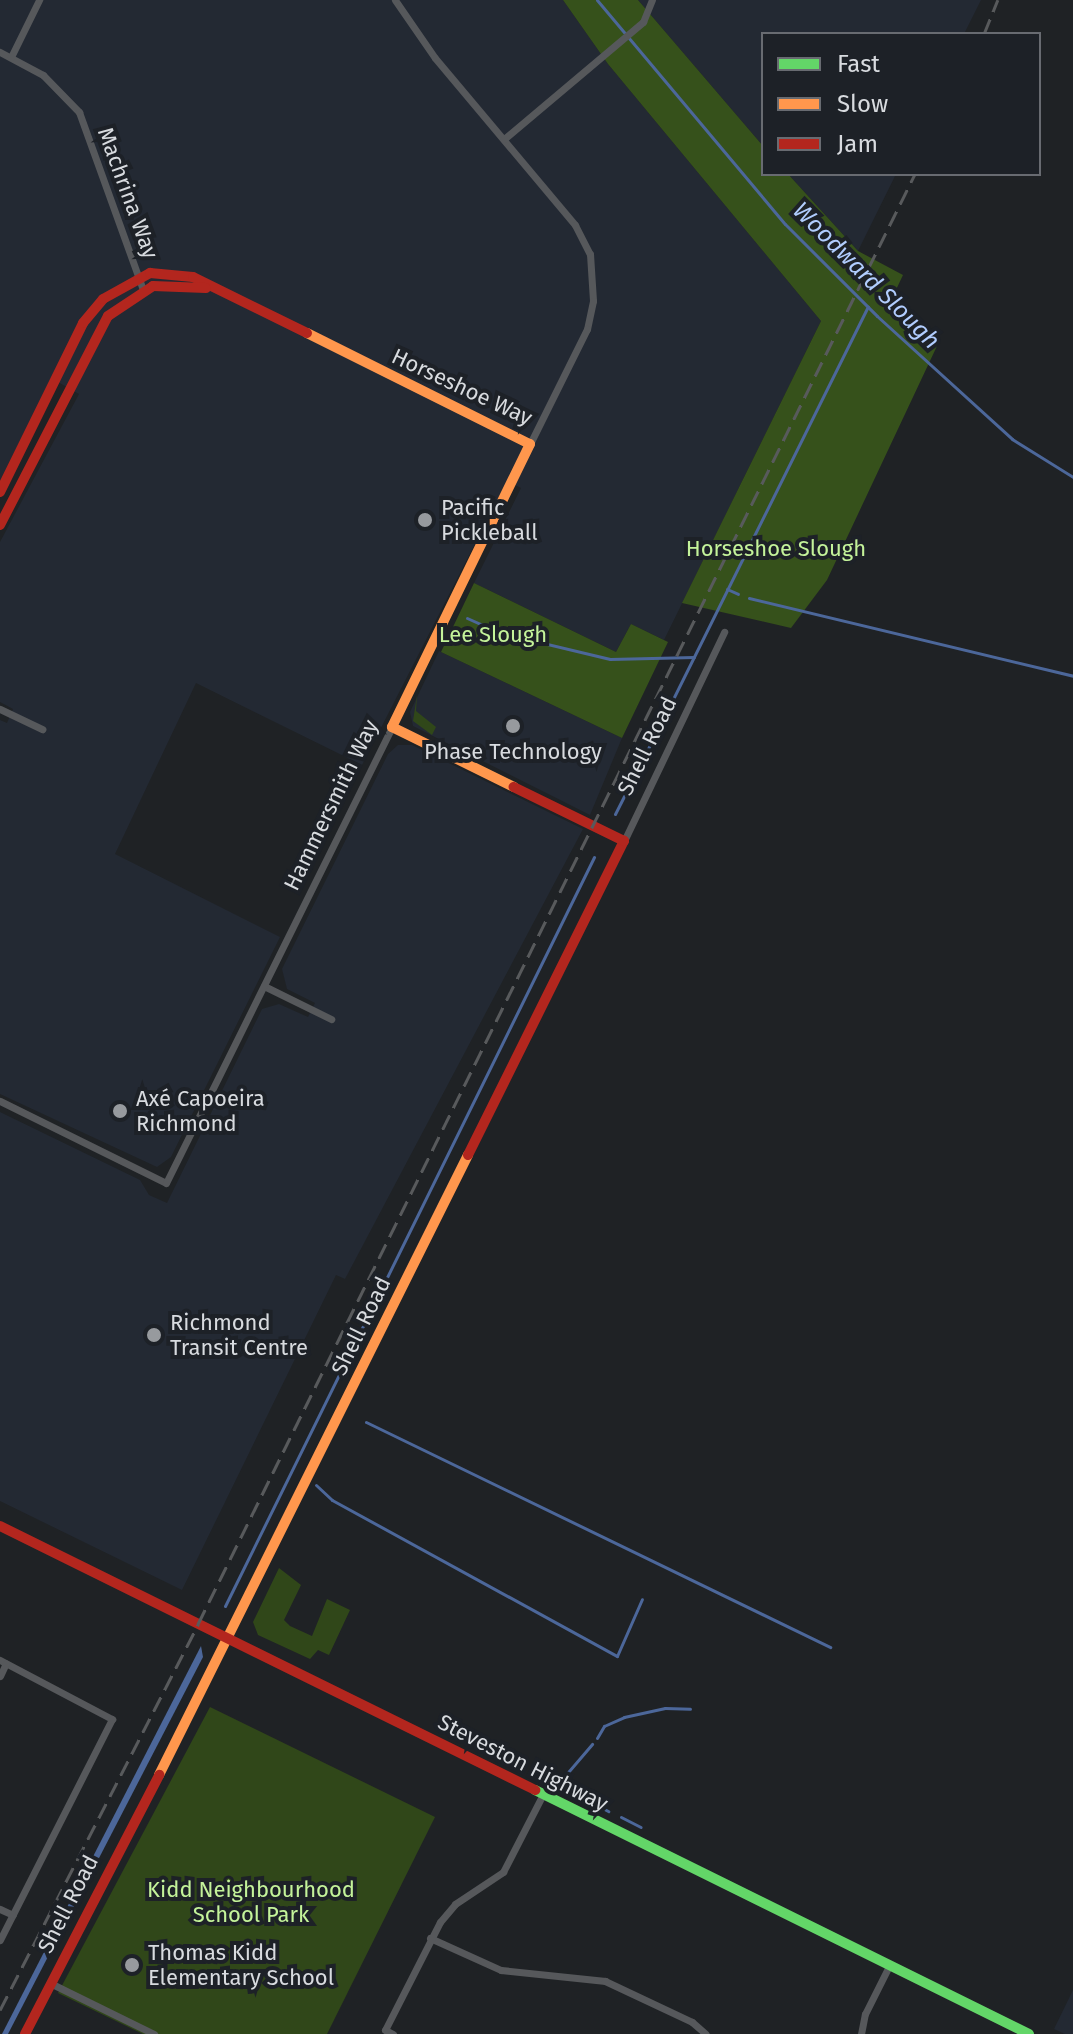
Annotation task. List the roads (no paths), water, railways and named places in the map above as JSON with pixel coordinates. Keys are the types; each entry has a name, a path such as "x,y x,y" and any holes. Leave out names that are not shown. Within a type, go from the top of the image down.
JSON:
{"street":[{"path":"11,57 39,0"},
{"name":"Horseshoe Way","path":"139,276 184,275 530,444 584,339 593,301 592,270 575,225 435,58 395,0"},
{"path":"504,139 635,28 652,0"},
{"name":"Machrina Way","path":"0,52 43,75 79,112 143,290"},
{"path":"0,492 83,323 103,299 139,276"},
{"name":"Horseshoe Way","path":"143,290 164,285 208,288"},
{"path":"0,525 96,331 117,306 143,290"},
{"name":"Hammersmith Way","path":"0,1101 166,1183 530,444"},
{"name":"Shell Road","path":"25,2034 229,1639 624,841 724,632"},
{"path":"0,709 42,729"},
{"path":"392,727 624,841"},
{"path":"264,986 331,1019"},
{"name":"Steveston Highway","path":"0,1526 1029,2034"},
{"path":"0,1676 3,1661"},
{"name":"Shell Road","path":"0,1940 112,1717 3,1661"},
{"path":"389,2032 430,1938 455,1904 503,1872 542,1796"},
{"path":"0,1909 13,1915"},
{"path":"430,1938 501,1970 605,1981 692,2022 706,2034"},
{"path":"861,2034 865,2014 889,1966"},
{"path":"50,1983 154,2034"}],"water":[{"path":"201,1646 203,1657 8,2034 2,2034"}],"waterway":[{"name":"Woodward Slough","path":"597,0 785,224 877,316 1012,439 1073,477"},
{"path":"674,697 868,306"},
{"path":"727,589 738,594"},
{"path":"749,598 1073,676"},
{"path":"467,618 501,633 610,659 694,657"},
{"path":"615,814 669,707"},
{"path":"225,1606 594,857"},
{"path":"366,1422 830,1647"},
{"path":"316,1485 332,1500 617,1656 642,1599"},
{"path":"597,1738 604,1726 624,1717 665,1708 690,1709"},
{"path":"557,1785 592,1744"},
{"path":"551,1781 584,1799"},
{"path":"597,1805 608,1811"},
{"path":"621,1817 641,1827"}],"railway":[{"path":"985,32 998,0"},
{"path":"0,2010 198,1624 914,176"}],"place":[{"name":"Pacific Pickleball","path":"425,520"},
{"name":"Phase Technology","path":"513,726"},
{"name":"Axé Capoeira Richmond","path":"120,1111"},
{"name":"Richmond Transit Centre","path":"154,1335"},
{"name":"Thomas Kidd Elementary School","path":"132,1965"}],"park label":[{"name":"Horseshoe Slough","path":"776,549"},
{"name":"Lee Slough","path":"493,635"},
{"name":"Kidd Neighbourhood School Park","path":"251,1902"}]}
